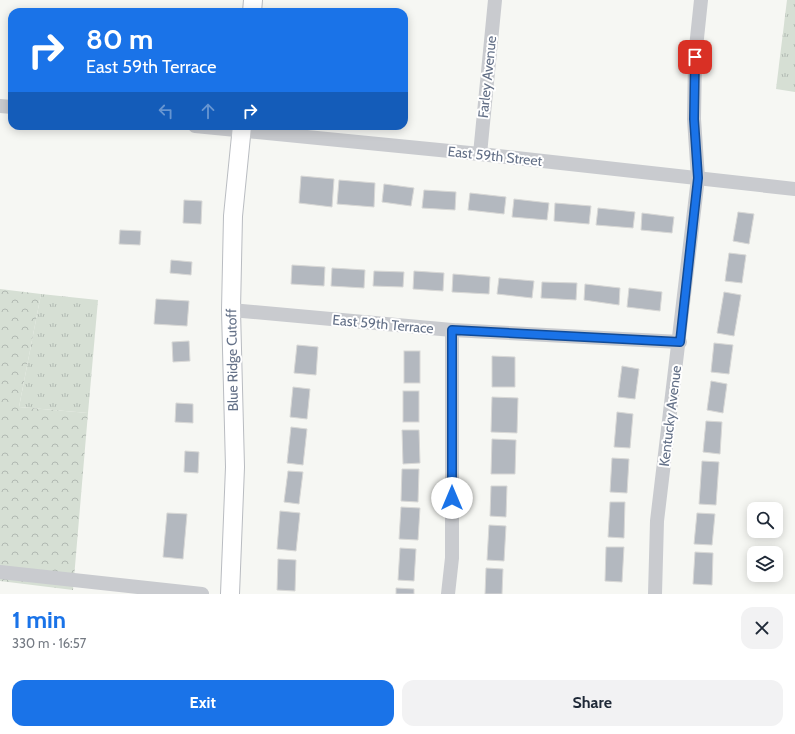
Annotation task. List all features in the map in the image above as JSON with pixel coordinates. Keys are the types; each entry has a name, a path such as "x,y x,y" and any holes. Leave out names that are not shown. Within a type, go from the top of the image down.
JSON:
{"main road":[{"name":"Blue Ridge Cutoff","path":"230,594 235,467 231,310 233,216 241,130"}],"street":[{"name":"Farley Avenue","path":"480,154 495,0"},
{"name":"Kentucky Avenue","path":"655,594 657,521 680,342 698,178 694,96 695,57 701,0"},
{"path":"0,94 0,100"},
{"name":"East 59th Street","path":"259,130 795,189"},
{"name":"East 59th Terrace","path":"231,310 452,330 680,342"},
{"path":"448,594 452,558 452,330"},
{"path":"0,572 202,594"}],"green space":[{"path":"787,0 795,0 795,92 776,89"},
{"path":"0,289 41,294 19,407 88,413 73,590 0,581"},
{"path":"41,294 98,300 88,413 19,407"}],"building":[{"path":"301,176 334,179 332,207 299,203"},
{"path":"339,180 375,183 374,207 337,204"},
{"path":"384,184 414,188 411,206 382,202"},
{"path":"424,190 456,192 455,210 422,208"},
{"path":"470,193 506,197 504,214 468,210"},
{"path":"514,199 549,203 547,220 512,217"},
{"path":"184,200 202,201 201,224 183,223"},
{"path":"555,203 591,206 589,224 554,221"},
{"path":"598,208 635,212 633,228 596,225"},
{"path":"738,212 754,214 749,244 733,241"},
{"path":"642,213 674,217 672,233 641,230"},
{"path":"120,230 141,231 140,245 119,244"},
{"path":"729,253 746,255 742,283 725,281"},
{"path":"171,260 192,262 191,275 170,273"},
{"path":"292,265 325,267 324,286 291,284"},
{"path":"332,268 365,270 364,288 331,286"},
{"path":"374,271 404,272 403,287 373,286"},
{"path":"414,271 444,273 443,291 413,289"},
{"path":"453,274 490,277 489,294 452,292"},
{"path":"499,278 534,281 532,298 497,294"},
{"path":"542,282 577,283 576,300 541,298"},
{"path":"585,284 620,288 619,305 584,300"},
{"path":"629,288 662,292 660,311 627,307"},
{"path":"724,292 741,295 734,336 717,333"},
{"path":"156,299 189,301 187,326 154,324"},
{"path":"189,341 190,361 173,362 172,342"},
{"path":"714,343 733,345 729,374 711,372"},
{"path":"297,345 318,347 316,375 294,373"},
{"path":"404,351 420,351 420,383 404,383"},
{"path":"492,356 515,357 515,387 492,387"},
{"path":"622,366 639,369 635,399 618,397"},
{"path":"711,381 727,384 723,413 707,410"},
{"path":"293,387 310,389 307,419 290,417"},
{"path":"403,391 419,391 419,422 403,422"},
{"path":"492,397 518,398 517,433 491,432"},
{"path":"176,403 193,404 193,423 175,422"},
{"path":"617,412 633,414 630,448 614,447"},
{"path":"706,421 722,422 720,454 703,452"},
{"path":"291,427 307,429 303,465 287,463"},
{"path":"402,430 419,430 420,463 403,464"},
{"path":"492,439 516,440 515,474 491,474"},
{"path":"185,451 199,452 198,473 184,472"},
{"path":"612,458 629,459 627,493 610,492"},
{"path":"702,461 719,462 716,505 699,504"},
{"path":"402,469 419,469 418,502 401,501"},
{"path":"288,471 303,472 299,504 284,502"},
{"path":"491,486 507,486 506,517 490,516"},
{"path":"610,502 625,502 624,538 608,537"},
{"path":"401,507 420,508 418,540 399,539"},
{"path":"280,511 300,513 296,551 277,549"},
{"path":"167,513 187,514 183,559 163,557"},
{"path":"697,513 715,514 712,545 694,544"},
{"path":"489,525 506,526 504,561 487,560"},
{"path":"606,547 624,547 622,582 605,581"},
{"path":"400,548 416,549 414,581 398,580"},
{"path":"695,552 713,553 712,585 693,584"},
{"path":"278,559 296,560 295,591 277,590"},
{"path":"486,568 503,569 502,594 485,594"},
{"path":"396,588 414,589 414,594 396,594"}],"route":[{"path":"452,498 452,330 680,342 698,178 694,119 695,57"}]}
